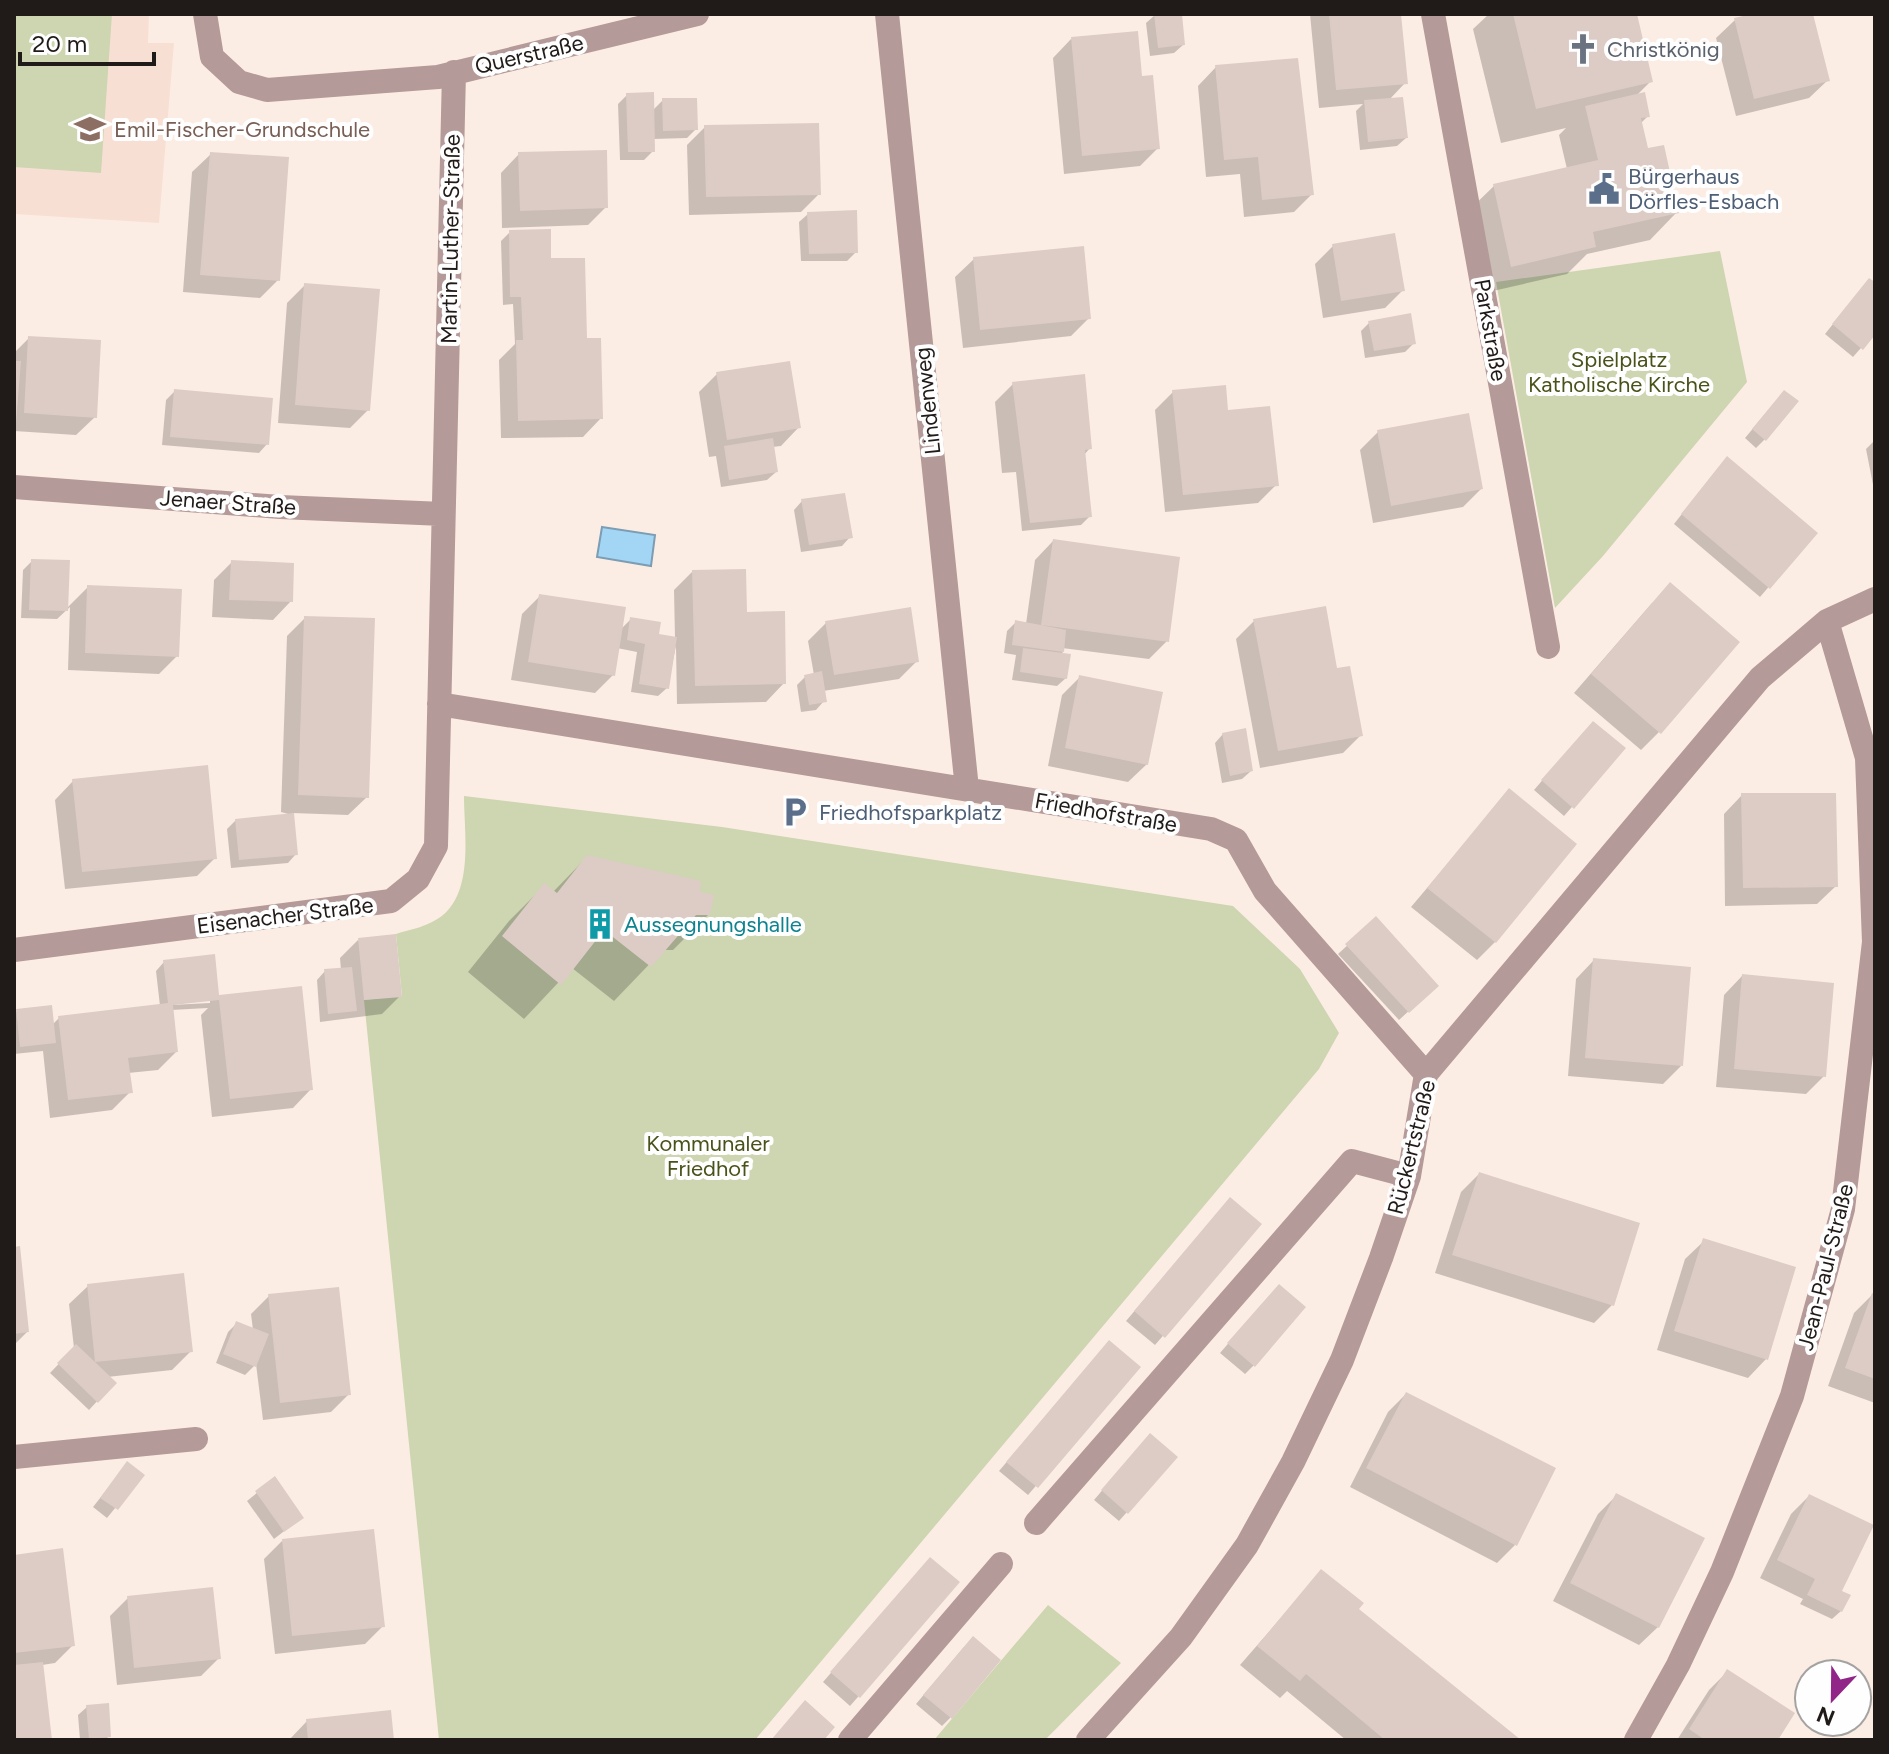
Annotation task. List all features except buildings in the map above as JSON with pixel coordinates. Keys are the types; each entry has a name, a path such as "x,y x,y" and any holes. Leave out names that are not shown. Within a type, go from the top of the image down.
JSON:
{"street":[{"path":"205,14 212,57 239,82 267,90 438,77 454,72"},
{"name":"Querstraße","path":"454,72 697,14"},
{"name":"Lindenweg","path":"887,14 967,789"},
{"name":"Parkstraße","path":"1433,14 1548,647"},
{"name":"Martin-Luther-Straße","path":"439,704 454,72"},
{"name":"Jenaer Straße","path":"14,487 280,507 443,514"},
{"name":"Rückertstraße","path":"1088,1740 1158,1666 1247,1545 1293,1462 1342,1360 1409,1176 1426,1074 1760,678 1827,621 1875,599"},
{"name":"Jean-Paul-Straße","path":"1636,1740 1678,1665 1722,1572 1792,1396 1843,1209 1874,942 1867,758 1827,621"},
{"name":"Friedhofstraße","path":"439,704 1211,829 1236,840 1265,891 1426,1074"},
{"name":"Eisenacher Straße","path":"14,950 391,901 418,879 436,846 439,704"},
{"path":"1036,1523 1352,1161 1409,1176"},
{"path":"14,1457 196,1439"},
{"path":"850,1740 1001,1564"}],"shaded area":[{"name":"Emil-Fischer-Grundschule","path":"14,14 149,14 148,43 174,43 159,223 14,214"}],"green space":[{"path":"14,14 112,14 101,173 14,167"},
{"name":"Spielplatz Katholische Kirche","path":"1720,251 1747,382 1603,556 1555,608 1496,282"},
{"name":"Kommunaler Friedhof","path":"464,796 722,827 1233,906 1300,969 1339,1033 1319,1069 755,1740 439,1740 364,1000 402,996 396,934 432,922 446,912 456,899 464,866"},
{"path":"1048,1605 1121,1663 1045,1740 934,1740"}],"water":[{"path":"602,527 655,535 651,566 597,557"}],"place":[{"name":"Christkönig","path":"1583,49"},
{"name":"Emil-Fischer-Grundschule","path":"90,129"},
{"name":"Bürgerhaus Dörfles-Esbach","path":"1604,189"},
{"name":"Friedhofsparkplatz","path":"795,812"},
{"name":"Aussegnungshalle","path":"600,924"}]}
